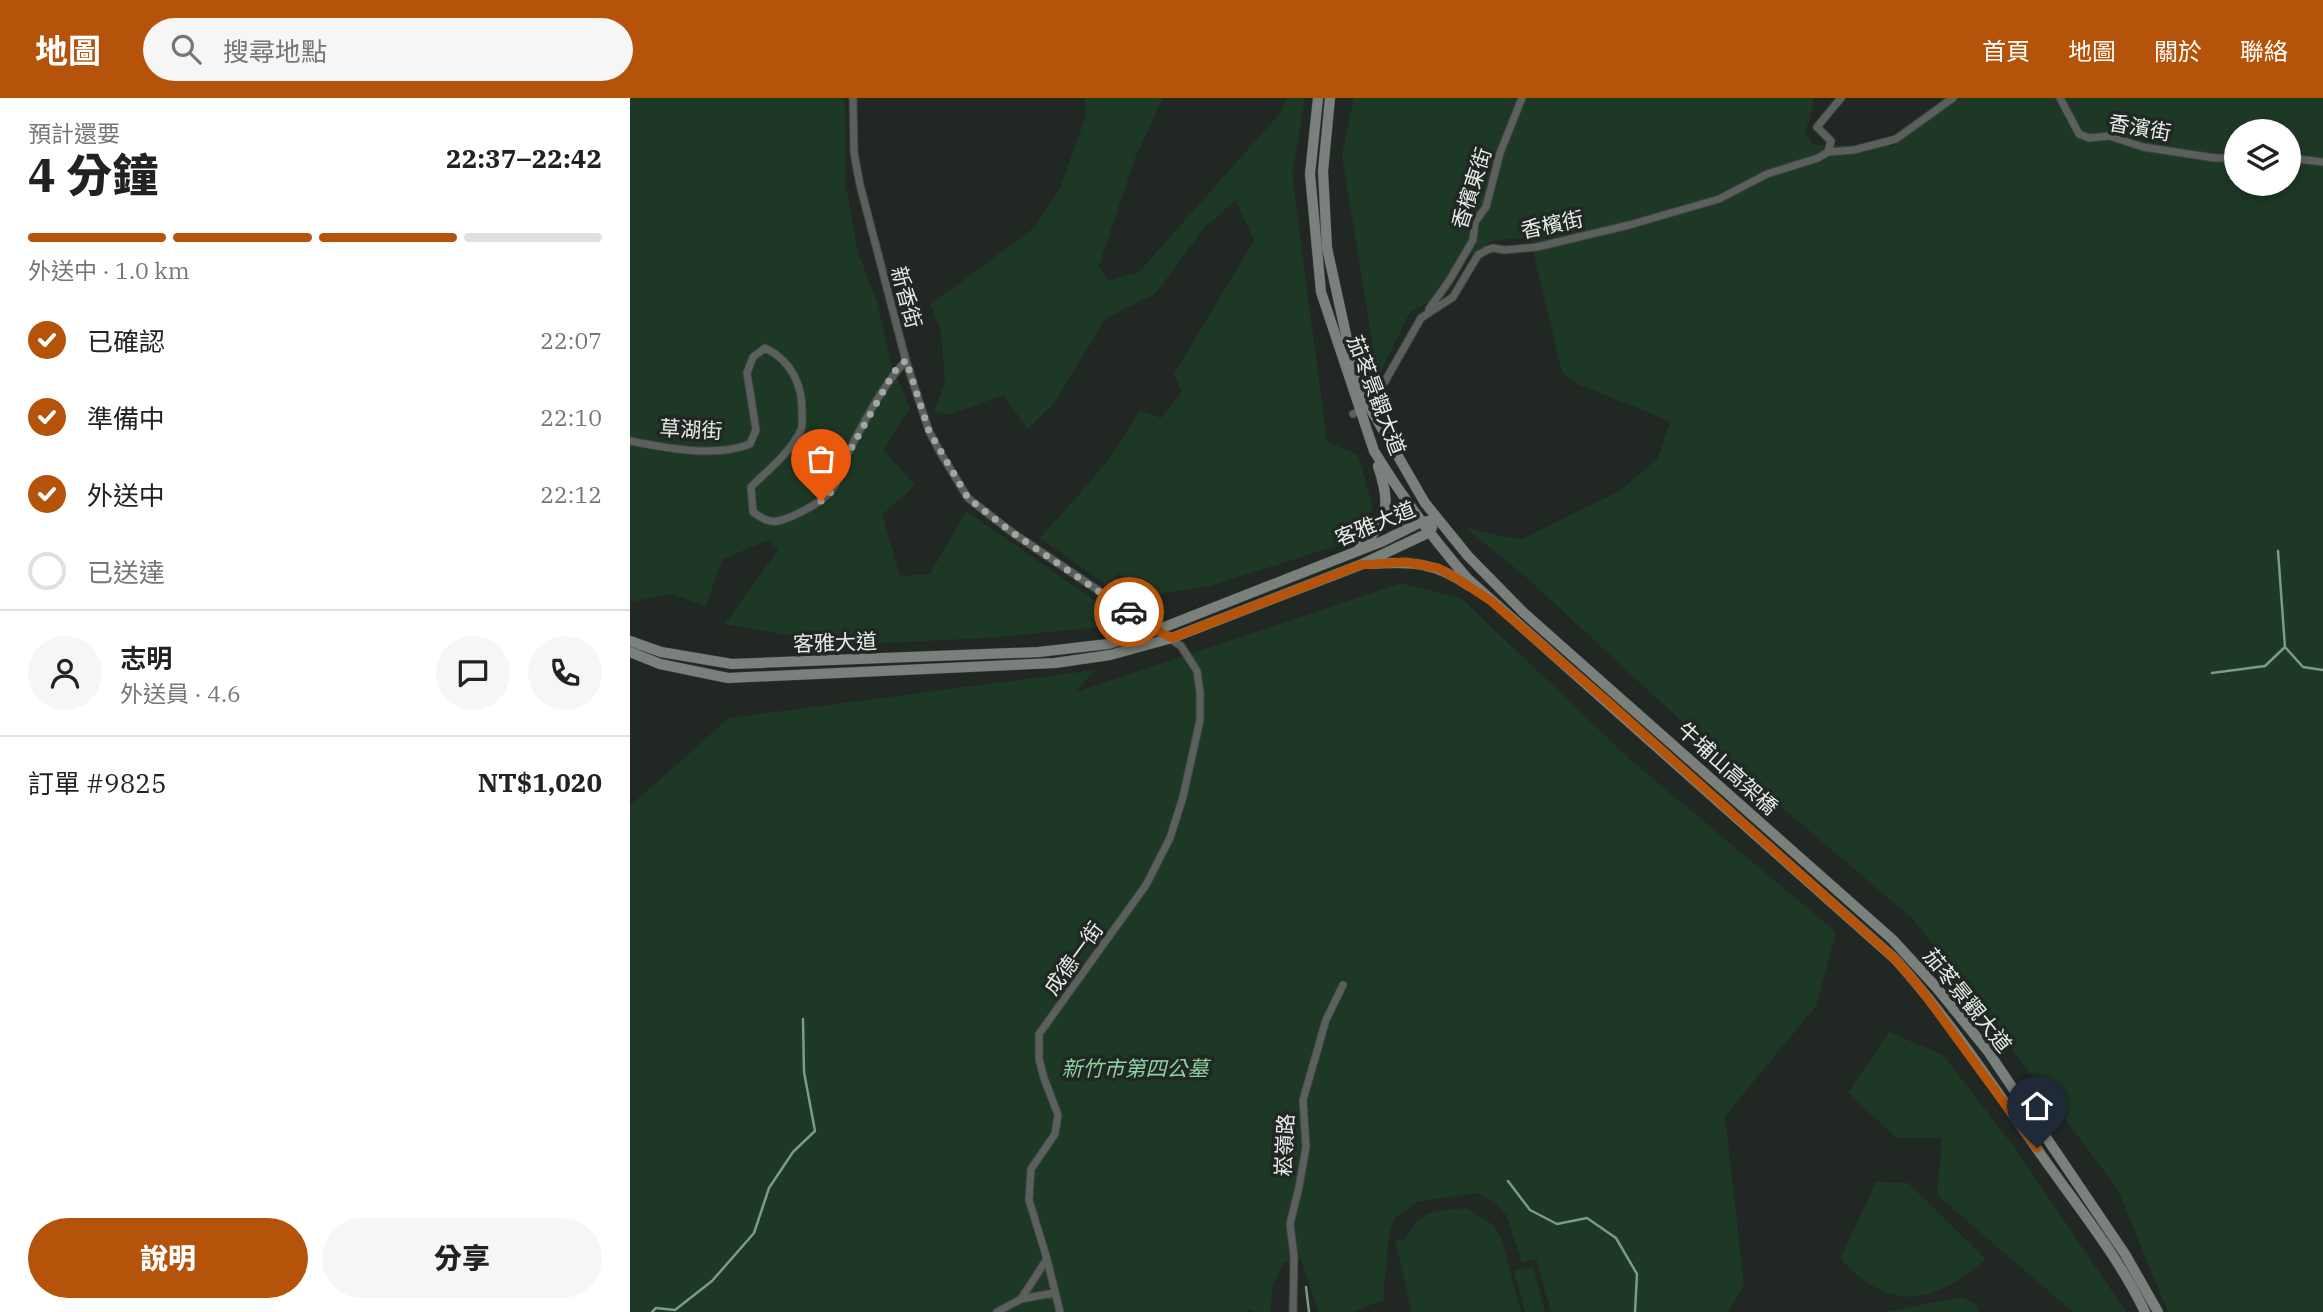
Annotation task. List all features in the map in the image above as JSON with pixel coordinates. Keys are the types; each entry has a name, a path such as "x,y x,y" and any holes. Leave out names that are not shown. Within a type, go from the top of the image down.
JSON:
{"street":[{"name":"新香街","path":"853,98 854,153 860,185 906,360 929,431 968,498 1013,533 1172,638"},
{"name":"茄苳景觀大道","path":"1318,98 1310,174 1321,292 1374,451 1428,533 1468,579 1607,701"},
{"name":"茄苳景觀大道","path":"1330,98 1323,171 1327,248 1361,410 1438,520 1468,556 1524,613 1614,692"},
{"name":"香檳東街","path":"1421,318 1436,301 1473,240 1475,222 1486,207 1500,153 1522,98"},
{"path":"1841,98 1817,127 1831,141 1828,152 1854,150 1896,139 1953,98"},
{"name":"香濱街","path":"2060,98 2078,134 2089,138 2109,136 2143,147 2224,158"},
{"name":"香檳街","path":"1361,410 1377,397 1421,318 1453,297 1478,255 1487,250 1537,247 1719,199 1767,174 1818,158 1828,152"},
{"path":"2301,159 2323,162"},
{"name":"草湖街","path":"630,441 670,449 738,449 750,444 756,430 747,373 753,357 765,348 776,353 789,365 798,381 803,406 802,428 793,443 751,487 753,512 763,519 776,522 821,501 831,492 848,454 894,372 906,360"},
{"path":"1356,552 1377,531 1387,502 1374,451"},
{"name":"客雅大道","path":"630,640 670,654 732,664 1039,652 1108,644 1157,630 1356,552 1421,522 1438,520"},
{"name":"客雅大道","path":"630,652 660,664 728,678 1055,663 1110,655 1172,638 1360,565 1428,533 1438,520"},
{"path":"1360,565 1421,563 1438,568 1491,601"},
{"name":"成德一街","path":"1060,1312 1030,1200 1031,1169 1055,1134 1058,1115 1042,1069 1039,1034 1146,885 1170,838 1194,755 1200,720 1197,671 1172,638"},
{"name":"牛埔山高架橋","path":"1614,692 1817,872"},
{"name":"牛埔山高架橋","path":"1607,701 1809,883"},
{"name":"茄苳景觀大道","path":"1817,872 1893,940 1987,1050 2125,1254 2158,1312"},
{"name":"茄苳景觀大道","path":"1809,883 1895,959 1920,988 2107,1248 2146,1312"},
{"name":"崧嶺路","path":"1293,1312 1294,1256 1290,1224 1306,1147 1303,1100 1326,1020 1343,985"},
{"path":"1021,1299 1047,1259"},
{"path":"997,1312 1021,1299 1054,1293"}],"green space":[{"path":"630,98 843,98 846,114 845,181 858,253 877,301 890,361 910,408 883,450 915,485 882,515 900,576 930,574 966,511 1110,611 1111,626 988,638 840,645 725,624 778,550 769,539 722,560 706,606 672,594 630,602"},
{"path":"1085,98 1163,98 1135,158 1099,266 1108,281 1139,272 1281,112 1287,98 1305,98 1292,175 1327,442 1358,455 1373,508 1349,542 1209,586 1156,594 1148,614 1131,603 1137,583 1118,574 1107,585 1040,538 1107,461 1139,410 1161,418 1182,392 1174,374 1254,241 1236,200 1204,228 1156,293 1106,318 1055,402 1028,429 1003,395 949,415 934,411 945,383 941,332 931,304 1034,228 1060,188 1086,116"},
{"path":"1354,98 1813,98 1805,133 1814,145 1894,146 1909,135 1942,98 2323,98 2323,1312 2168,1312 2117,1188 1914,920 1690,729 1526,577 1466,528 1520,540 1620,491 1658,458 1670,421 1575,383 1562,372 1530,237 1492,241 1468,257 1449,291 1410,312 1378,377 1342,155"},
{"name":"新竹市第四公墓","path":"1401,583 1462,599 1633,762 1836,932 1816,1006 1725,1116 1744,1284 1728,1312 1551,1312 1536,1259 1522,1262 1506,1215 1495,1202 1476,1193 1417,1202 1394,1219 1389,1235 1383,1300 1352,1312 1319,1312 1300,1257 1284,1263 1273,1284 1270,1312 1255,1312 1249,1309 1248,1312 630,1312 630,806 729,718 1095,670 1074,693"},
{"path":"1889,1032 1943,1055 2014,1147 2126,1312 2073,1312 1937,1195 1942,1138 1897,1138 1848,1093"},
{"path":"1876,1182 1908,1183 1986,1259 1959,1280 1931,1293 1901,1296 1869,1284 1840,1259"},
{"path":"1467,1208 1493,1225 1502,1240 1521,1312 1412,1312 1395,1240 1405,1239 1417,1222 1430,1213"},
{"path":"1533,1266 1545,1312 1525,1312 1514,1271"},
{"path":"1963,1297 1976,1305 1978,1312 1883,1312"}],"waterway":[{"path":"2278,551 2285,647 2303,667 2323,670"},
{"path":"2212,673 2265,666 2285,647"},
{"path":"652,1312 656,1308 675,1310 712,1281 754,1233 769,1188 793,1152 815,1131 804,1072 803,1019"},
{"path":"1508,1181 1530,1210 1557,1224 1587,1218 1616,1238 1637,1274 1635,1312"},
{"path":"1306,1287 1309,1312"}],"way so far":[{"path":"821,501 831,492 848,454 894,372 906,360 929,431 968,498 1013,533 1129,612"}],"route":[{"path":"1129,612 1172,638 1360,565 1421,563 1438,568 1458,579 1491,601 1607,701 1895,959 1920,988 2037,1148"}]}
